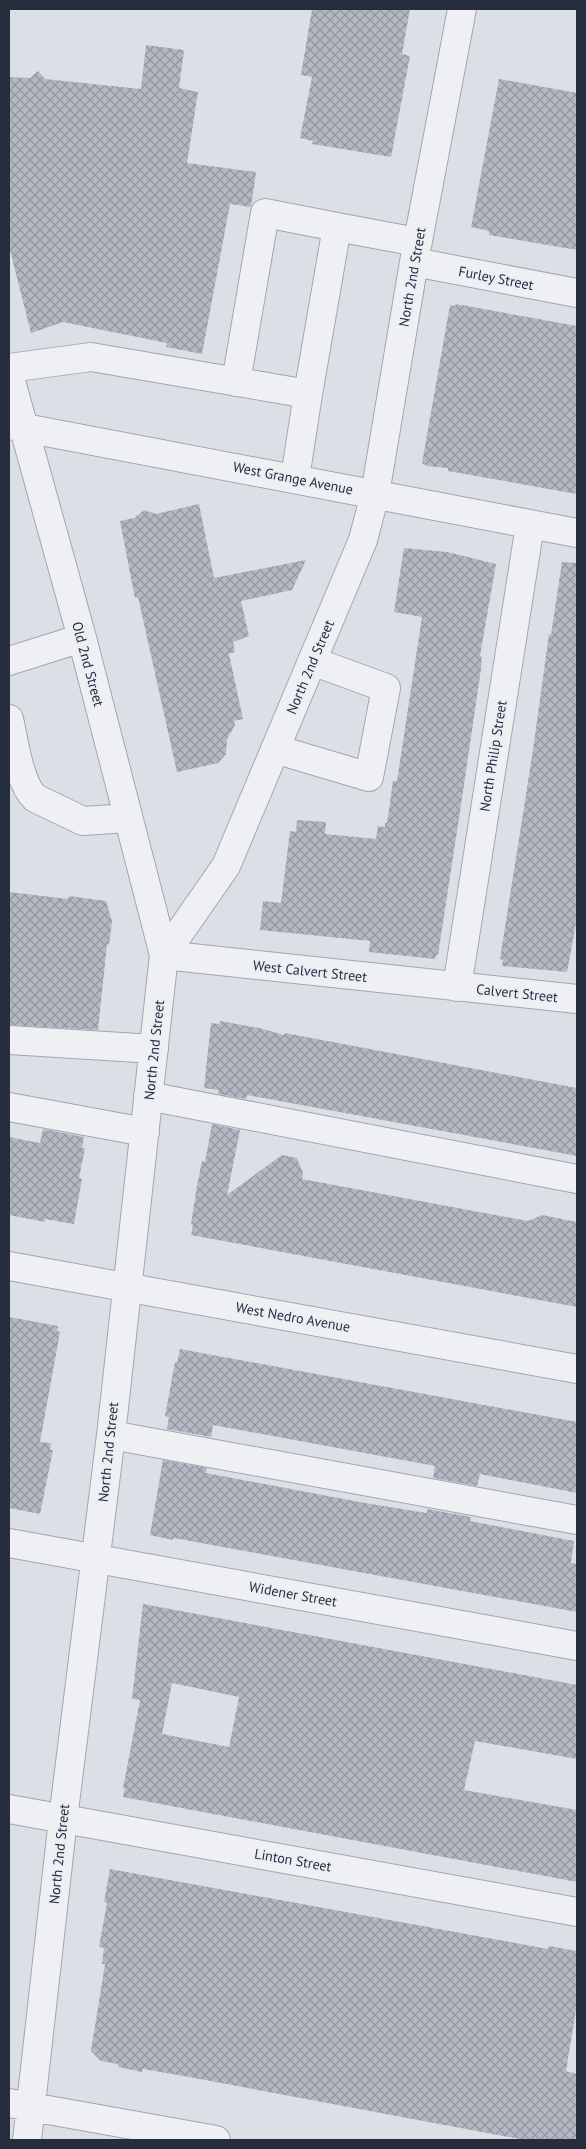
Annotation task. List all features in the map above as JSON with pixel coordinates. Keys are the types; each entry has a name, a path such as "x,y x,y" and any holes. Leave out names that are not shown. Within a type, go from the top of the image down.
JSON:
{"street":[{"name":"North 2nd Street","path":"27,2140 20,2105 63,1819 96,1558 164,954 226,866 363,540 375,494 416,252 462,9"},
{"name":"Furley Street","path":"236,382 265,213 337,228 416,252 577,293"},
{"path":"295,478 337,228"},
{"path":"9,368 91,357 308,394"},
{"name":"Old 2nd Street","path":"9,374 16,426 82,638 164,954"},
{"name":"West Grange Avenue","path":"16,426 295,478 577,534"},
{"name":"North Philip Street","path":"457,987 530,525"},
{"path":"9,661 82,638"},
{"path":"275,749 369,776 386,688 312,661"},
{"path":"9,719 25,783 29,793 35,798 84,821 128,818"},
{"name":"West Calvert Street","path":"164,954 457,987"},
{"name":"Calvert Street","path":"457,987 577,999"},
{"path":"9,1040 154,1050"},
{"path":"148,1096 577,1179"},
{"path":"9,1107 145,1132"},
{"name":"West Nedro Avenue","path":"9,1266 577,1369"},
{"path":"110,1435 577,1520"},
{"name":"Widener Street","path":"9,1543 577,1646"},
{"name":"Linton Street","path":"9,1809 577,1912"},
{"path":"20,2105 216,2140"}],"building":[{"path":"312,9 410,9 402,54 410,56 391,157 312,144 313,141 300,138 312,77 301,75"},
{"path":"146,45 184,50 179,88 198,92 187,163 256,172 251,207 230,204 202,354 166,347 167,343 63,322 31,333 9,246 9,77 30,78 38,71 45,79 141,89"},
{"path":"499,79 577,93 577,250 489,235 489,231 471,227"},
{"path":"456,304 577,326 577,494 448,471 448,468 427,466 422,463 450,305 455,306"},
{"path":"199,504 214,578 306,560 292,590 241,601 249,636 233,642 235,652 229,654 243,719 234,721 235,725 227,739 226,754 218,763 177,772 138,597 135,598 120,521 134,518 144,510 156,514"},
{"path":"404,548 447,552 496,564 480,656 482,657 482,662 438,955 436,955 435,959 369,952 370,941 260,930 263,901 281,903 290,831 296,832 297,820 326,822 325,834 376,839 378,826 385,827 385,823 387,823 393,781 397,781 422,617 394,612"},
{"path":"562,562 577,563 577,918 567,972 502,966 503,960 500,959 549,634 551,635"},
{"path":"9,892 68,899 69,896 106,901 112,921 109,945 107,944 98,1030 9,1025"},
{"path":"220,1021 284,1035 285,1033 577,1088 577,1156 247,1095 246,1099 218,1094 219,1090 204,1088 211,1023 219,1024"},
{"path":"212,1124 240,1130 227,1195 282,1155 297,1158 303,1173 302,1179 528,1221 542,1215 577,1222 577,1307 191,1235 197,1186 202,1161 205,1162"},
{"path":"43,1129 84,1137 82,1148 85,1148 79,1178 82,1179 74,1224 45,1219 45,1222 9,1215 9,1137 40,1143"},
{"path":"9,1317 58,1326 57,1331 60,1332 40,1442 51,1443 50,1450 53,1450 40,1514 9,1508"},
{"path":"180,1349 577,1422 577,1493 480,1474 477,1486 433,1478 435,1466 213,1425 211,1437 167,1429 169,1417 165,1416 175,1362 177,1363"},
{"path":"163,1460 207,1468 206,1473 365,1503 427,1513 427,1509 471,1517 470,1521 574,1541 571,1563 577,1564 577,1612 150,1535"},
{"path":"143,1604 577,1685 577,1759 475,1741 464,1790 577,1810 577,1882 123,1797 125,1788 123,1788 140,1700 132,1699","holes":["172,1683 239,1697 229,1747 162,1734"]},
{"path":"110,1869 548,1949 549,1946 577,1951 577,2004 566,2071 577,2074 577,2140 525,2140 189,2077 143,2069 142,2072 118,2067 118,2064 101,2061 91,2051 105,1964 102,1964 104,1948 99,1947 107,1903 104,1902"}]}
